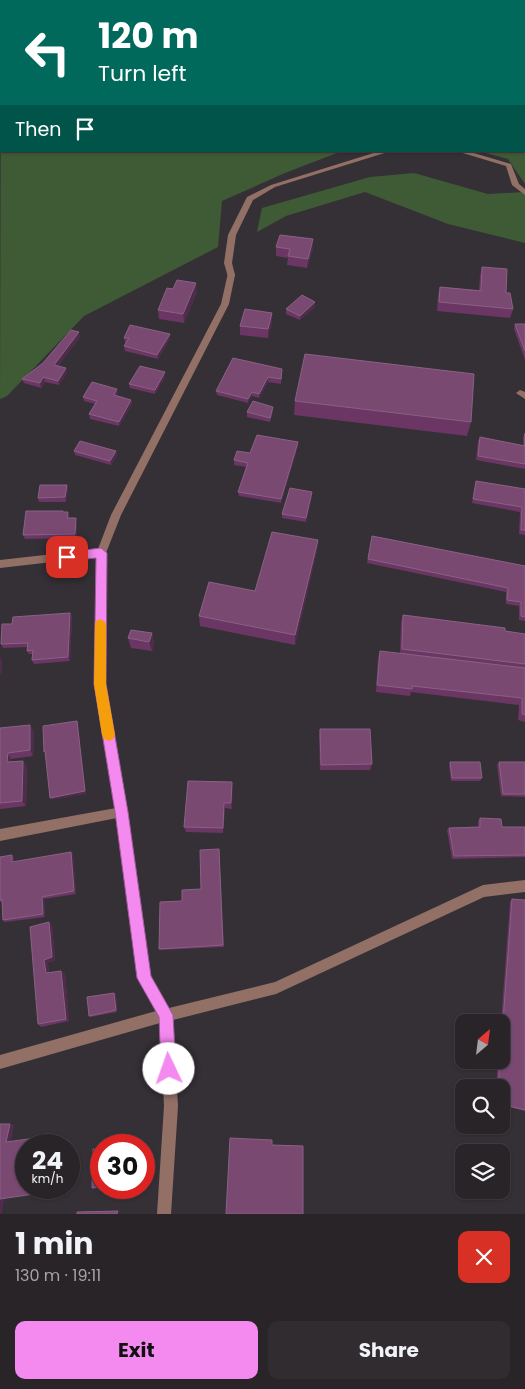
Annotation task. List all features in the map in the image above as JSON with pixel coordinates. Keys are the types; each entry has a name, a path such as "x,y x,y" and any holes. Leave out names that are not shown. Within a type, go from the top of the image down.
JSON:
{"street":[{"path":"164,1214 171,1106 166,1015 144,978 122,812 100,684 101,553 116,515 226,304 231,275 228,262 232,235 250,199 273,186 385,152"},
{"path":"462,152 509,165 516,185 525,193"},
{"path":"0,564 101,553"},
{"path":"0,835 122,812"},
{"path":"0,1062 166,1015 276,988 483,891 525,886"}],"green space":[{"path":"1,152 339,152 285,173 222,201 218,247 84,316 7,396 0,399"},
{"path":"482,152 525,152 525,184 508,159"},
{"path":"414,173 488,194 525,192 525,243 448,224 365,192 286,216 257,232 262,208 370,177"}],"building":[{"path":"280,235 313,239 308,259 288,256 290,249 276,247"},
{"path":"482,267 507,269 506,293 510,293 513,309 439,302 440,287 481,291"},
{"path":"177,280 196,283 183,314 158,310 167,288 173,289"},
{"path":"302,295 315,302 300,316 286,309"},
{"path":"245,309 272,313 268,329 240,326"},
{"path":"515,324 525,324 525,351"},
{"path":"130,325 170,334 157,355 124,346 129,338 124,338"},
{"path":"71,330 79,332 54,365 66,368 58,381 43,377 40,383 22,379 43,363"},
{"path":"305,354 474,374 471,422 295,401"},
{"path":"233,358 282,369 281,379 268,377 259,394 252,392 248,399 216,391"},
{"path":"140,366 165,372 155,390 129,384"},
{"path":"92,382 117,389 114,395 131,400 119,422 89,414 97,401 83,397"},
{"path":"253,401 273,407 270,418 247,412"},
{"path":"257,435 298,442 281,499 238,492 248,463 234,460 237,451 250,453"},
{"path":"480,437 525,446 525,464 478,456"},
{"path":"80,441 116,451 110,461 74,451"},
{"path":"476,481 525,489 525,530 521,530 522,507 473,499"},
{"path":"40,485 67,485 65,497 38,498"},
{"path":"290,488 312,492 306,518 282,514"},
{"path":"26,511 68,512 67,518 76,518 75,534 23,535"},
{"path":"272,532 318,540 295,635 199,616 209,582 255,591"},
{"path":"372,536 525,566 525,617 521,616 521,602 507,600 508,588 368,559"},
{"path":"70,613 68,657 32,660 33,650 27,651 28,643 1,644 2,624 12,624 13,617"},
{"path":"403,615 505,628 505,631 525,634 525,664 402,649"},
{"path":"131,630 152,633 149,642 128,638"},
{"path":"380,651 525,668 525,715 522,714 522,698 412,686 412,689 377,685"},
{"path":"77,721 85,791 50,798 44,752 43,726"},
{"path":"30,725 30,750 8,753 7,762 23,761 22,801 0,803 0,728"},
{"path":"320,729 370,729 372,764 321,765"},
{"path":"450,762 480,762 482,778 452,778"},
{"path":"499,762 525,762 525,794 503,794"},
{"path":"188,781 232,782 231,803 224,803 223,828 184,827"},
{"path":"480,818 501,819 502,827 525,827 525,855 454,856 449,828 480,827"},
{"path":"219,849 223,945 159,949 160,902 182,901 182,890 201,889 200,850"},
{"path":"71,852 74,891 42,897 43,914 3,920 2,899 0,900 0,857 12,855 12,862"},
{"path":"512,899 525,900 525,1110 510,1106 510,1079 499,1079 499,1069 510,1069 510,1014 504,1014"},
{"path":"49,922 52,957 44,960 46,973 61,971 66,1019 38,1024 30,927"},
{"path":"114,993 116,1010 89,1016 87,997"},
{"path":"0,1124 10,1124 6,1142 15,1141 15,1197 0,1199"},
{"path":"230,1138 272,1140 272,1145 303,1146 303,1214 226,1214"},
{"path":"118,1211 117,1214 77,1214 77,1212"}],"slow traffic":[{"path":"100,624 100,684 109,735"}],"route":[{"path":"67,557 101,553 100,684 122,812 144,978 166,1015 169,1069"}]}
